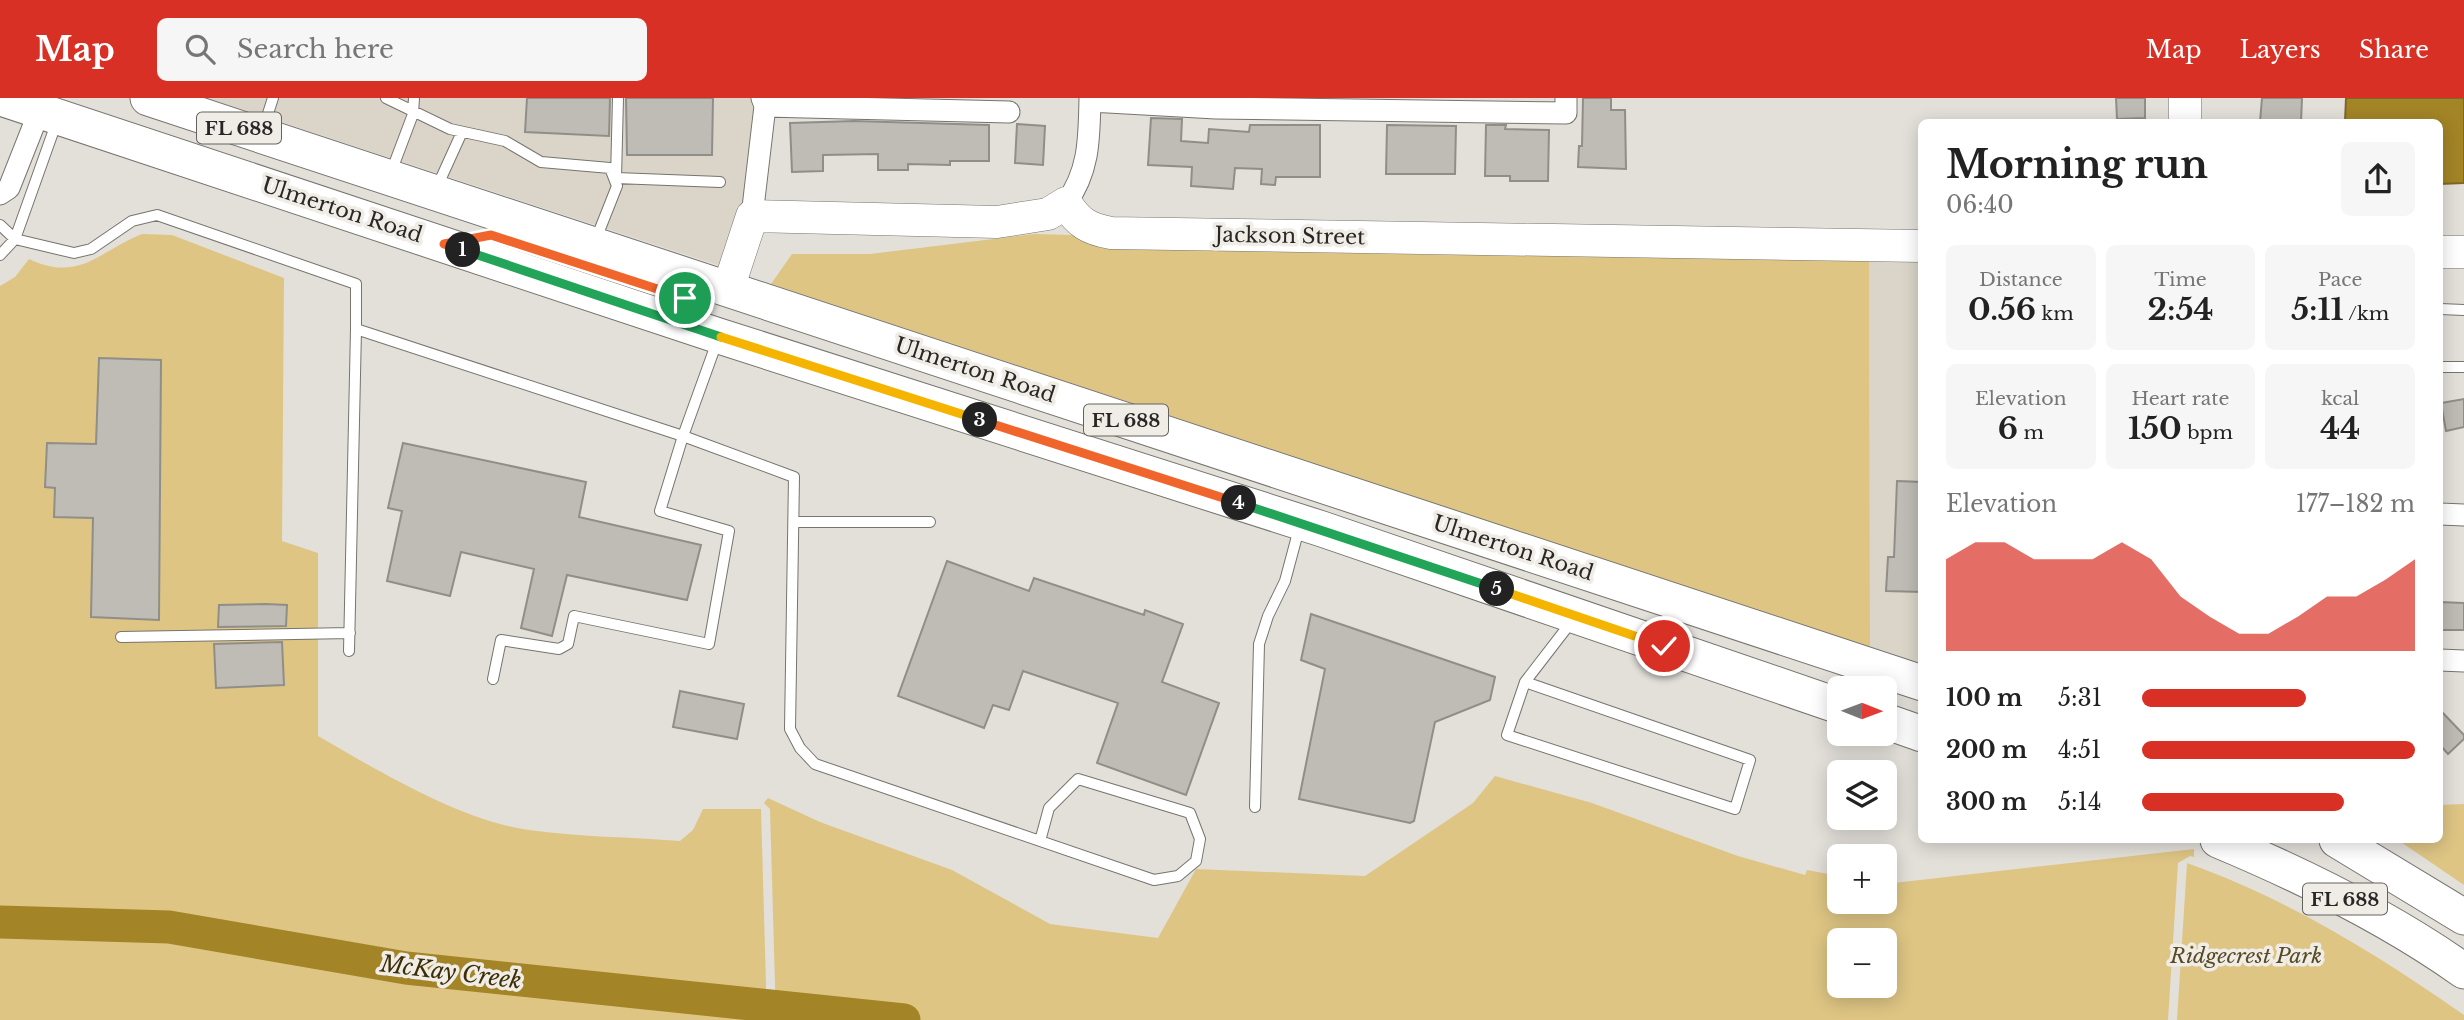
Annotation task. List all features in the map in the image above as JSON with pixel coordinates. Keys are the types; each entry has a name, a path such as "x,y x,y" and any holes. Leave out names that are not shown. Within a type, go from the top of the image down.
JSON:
{"main road":[{"name":"Ulmerton Road","path":"1,98 47,109 719,337 1301,523 1827,702"},
{"name":"Ulmerton Road","path":"148,98 1918,681"},
{"path":"444,244 491,235 685,298 728,289"},
{"path":"719,337 734,327 765,326 1007,407 1087,406"},
{"path":"1576,616 1593,602 1774,658 1837,656"},
{"path":"1897,725 1918,733"},
{"name":"FL 688","path":"2225,843 2295,872 2421,940 2464,971"},
{"name":"FL 688","path":"2342,843 2464,917"}],"street":[{"path":"751,216 997,222 1048,214 1066,203 1077,188 1086,166 1090,99 1566,113 1566,98"},
{"path":"2185,98 2185,119"},
{"path":"728,289 751,216 763,102 1009,112"},
{"path":"0,194 9,188 47,109"},
{"name":"Jackson Street","path":"1066,203 1075,217 1090,230 1111,233 1918,246"},
{"path":"2443,252 2464,252"},
{"path":"2443,514 2464,515"},
{"path":"2443,660 2464,661"}],"lane":[{"path":"261,135 273,98"},
{"path":"386,98 413,114 462,132 505,141 541,162 610,168 616,178"},
{"path":"389,177 413,114 414,98"},
{"path":"594,245 617,186 618,98"},
{"path":"0,255 15,239 47,109"},
{"path":"435,192 462,132"},
{"path":"616,178 720,182"},
{"path":"0,225 15,239 74,253 91,249 143,216 174,219 232,244 356,284 349,651"},
{"path":"2443,309 2464,310"},
{"path":"356,328 683,436 794,477 790,729 800,748 815,764 1040,841 1154,880 1178,876 1196,861 1200,839 1191,813 1078,779 1049,808 1040,841"},
{"path":"493,679 501,640 559,649 568,644 573,616 709,645 729,531 660,511 683,436 719,337"},
{"path":"2443,367 2464,367"},
{"path":"794,522 930,522"},
{"path":"1255,807 1259,644 1268,616 1285,580 1301,523"},
{"path":"1525,682 1750,760 1735,809 1507,735 1525,682 1576,616"},
{"path":"121,637 350,633"}],"shaded area":[{"path":"207,98 750,98 754,113 742,207 721,266"},
{"path":"2346,98 2464,98 2464,183 2443,184 2443,119 2345,119"},
{"path":"1869,257 1918,258 1918,662 1870,647"}],"green space":[{"path":"142,234 172,235 284,278 282,541 318,553 318,736 448,805 503,825 529,830 680,841 693,830 703,809 761,809 767,1020 0,1020 0,286 15,277 29,259 47,266 76,266"},
{"path":"1034,234 1869,257 1870,647 771,284 792,254 870,254"},
{"path":"1495,776 1592,803 1738,856 1805,875 1807,870 1827,874 1827,914 1897,914 1897,883 2194,849 2194,857 2190,856 2178,863 2168,1020 776,1020 770,809 764,803 768,798 820,822 952,870 1050,924 1158,938 1196,869 1365,876 1473,803"},
{"path":"2464,804 2464,885 2402,843 2443,843 2443,805"},
{"name":"Ridgecrest Park","path":"2187,863 2260,893 2330,930 2464,1015 2464,1020 2177,1020"}],"building":[{"path":"527,98 610,98 609,136 525,132"},
{"path":"626,98 713,98 712,155 627,155"},
{"path":"1583,98 1611,98 1611,110 1625,110 1626,169 1578,167 1579,146 1582,146"},
{"path":"2116,98 2145,98 2145,118 2117,119"},
{"path":"2262,98 2302,98 2301,119 2260,119"},
{"path":"1151,118 1182,119 1181,141 1208,143 1209,129 1249,132 1250,125 1320,125 1320,177 1276,177 1275,185 1261,184 1262,169 1235,168 1233,189 1191,186 1192,167 1148,165"},
{"path":"854,121 989,125 989,161 950,161 950,165 908,164 908,170 878,170 878,154 823,155 823,171 792,172 790,123"},
{"path":"1017,124 1045,126 1043,165 1015,163"},
{"path":"1387,125 1456,126 1455,174 1386,174"},
{"path":"1486,125 1506,125 1505,129 1549,130 1548,181 1510,181 1510,176 1485,176"},
{"path":"99,358 161,360 159,620 91,617 93,518 54,517 55,488 45,487 47,443 96,444"},
{"path":"2464,399 2464,427 2446,431 2443,403"},
{"path":"403,443 586,482 579,517 701,545 687,600 567,575 552,636 521,628 534,569 461,552 450,596 387,581 402,511 388,508"},
{"path":"1897,481 1918,482 1918,592 1886,591 1888,557 1894,557"},
{"path":"947,561 1029,591 1034,578 1144,615 1145,610 1183,624 1162,682 1219,703 1186,795 1097,763 1118,703 1023,671 1009,710 993,705 984,728 898,696"},
{"path":"2443,602 2464,603 2464,630 2443,630"},
{"path":"219,605 287,605 286,626 218,627"},
{"path":"1311,614 1495,677 1490,700 1435,722 1414,821 1410,823 1299,799 1325,669 1301,660"},
{"path":"282,642 284,685 216,688 214,644"},
{"path":"680,691 744,704 737,739 673,727"},
{"path":"2443,713 2464,735 2464,739 2448,754 2443,748"}],"waterway":[{"name":"McKay Creek","path":"0,922 169,927 406,968 904,1020"}],"route":[{"path":"685,298 491,235 444,244 719,337 1322,530 1664,646"}]}
